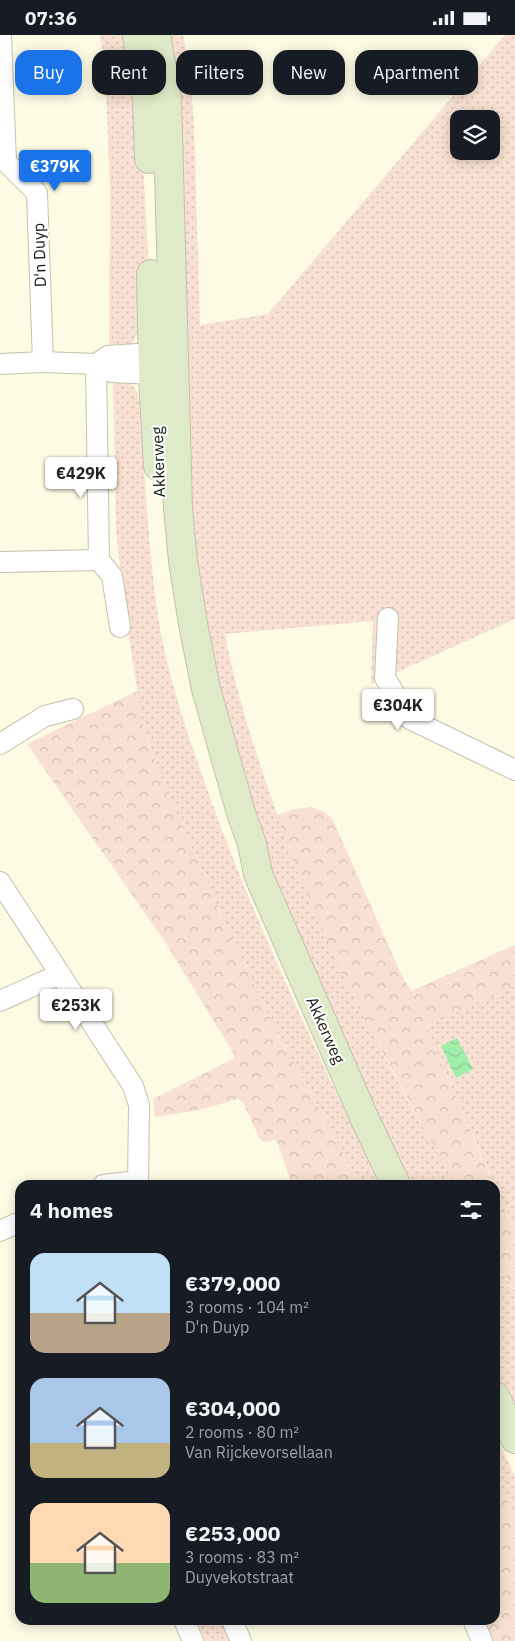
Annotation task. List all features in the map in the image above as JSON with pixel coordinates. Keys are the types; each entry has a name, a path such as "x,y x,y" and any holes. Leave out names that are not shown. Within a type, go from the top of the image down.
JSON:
{"main road":[{"name":"Akkerweg","path":"137,35 147,100 155,363 178,508 183,561 206,689 241,813 252,844 258,873 363,1115 394,1180"},
{"name":"Akkerweg","path":"155,363 167,97 156,35"},
{"path":"500,1407 515,1439"}],"street":[{"name":"D'n Duyp","path":"1,35 3,162 37,193 43,362"},
{"path":"0,363 96,364 111,372 155,363"},
{"path":"96,364 99,560 112,576 120,627"},
{"path":"0,562 99,560"},
{"path":"388,618 385,678 410,719 515,770"},
{"path":"0,743 45,716 73,709"},
{"path":"0,882 133,1085 139,1105 138,1180"},
{"path":"0,1001 60,974"},
{"path":"0,1231 15,1224"},
{"path":"186,1625 193,1641"},
{"path":"234,1625 241,1641"},
{"path":"475,1625 482,1641"}],"green space":[{"path":"100,35 130,35 132,50 103,50"},
{"path":"164,35 183,35 186,50 176,50 176,95 192,95 200,325 268,314 454,95 478,95 478,67 505,35 515,35 515,619 371,684 373,621 225,634 239,694 257,754 288,845 308,895 377,1043 454,1180 404,1180 264,857 189,588"},
{"path":"106,95 137,95 142,145 148,254 140,326 134,341 129,347 109,351 110,191"},
{"path":"118,379 134,387 141,402 153,576 161,634 175,693 187,732 226,840 267,940 377,1180 356,1180 321,1111 274,1027 229,932 160,775 139,713 116,530 113,382"},
{"path":"137,691 139,713 160,775 229,932 274,1027 321,1111 356,1180 290,1180 278,1144 275,1140 264,1142 260,1140 243,1102 238,1099 199,1110 155,1117 153,1099 233,1059 234,1054 167,945 27,744"},
{"path":"311,807 323,811 332,818 402,976 411,991 515,945 515,985 426,1026 492,1180 454,1180 435,1149 356,1003 317,919 291,856 277,815 294,809"},
{"path":"515,985 515,1231 500,1197 500,1180 493,1180 426,1026"},
{"path":"500,1198 515,1231 515,1297 500,1263"},
{"path":"500,1263 515,1297 515,1415 500,1384"},
{"path":"500,1444 515,1476 515,1518 500,1484"},
{"path":"500,1484 515,1518 515,1641 492,1641 484,1625 500,1625"},
{"path":"198,1625 225,1625 233,1641 205,1641"}],"water":[{"path":"457,1038 473,1069 456,1078 441,1046"}]}
